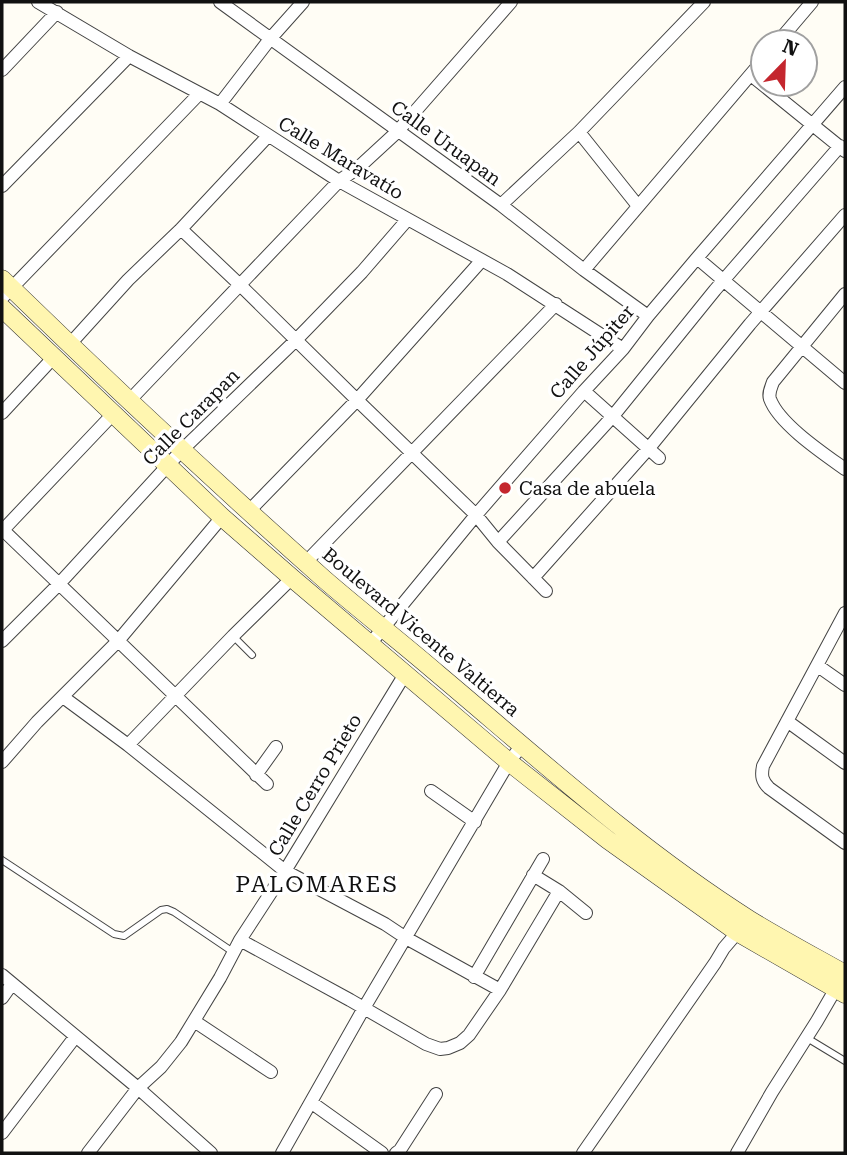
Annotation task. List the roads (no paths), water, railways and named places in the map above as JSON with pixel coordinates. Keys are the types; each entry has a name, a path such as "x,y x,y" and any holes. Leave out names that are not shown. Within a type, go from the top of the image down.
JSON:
{"main road":[{"name":"Boulevard Vicente Valtierra","path":"5,289 71,344 129,401 306,562 553,773 743,926"},
{"name":"Boulevard Vicente Valtierra","path":"2,308 222,517 509,762 618,847 743,926 843,983"}],"street":[{"name":"Calle Maravatío","path":"38,2 129,56 220,104 339,181 482,260 556,304 623,349"},
{"name":"Calle Uruapan","path":"220,2 501,205 648,316"},
{"path":"220,104 270,39 303,2"},
{"path":"129,401 339,181 359,167 397,132 511,2"},
{"path":"501,205 579,132 704,2"},
{"path":"790,28 812,2"},
{"path":"2,70 57,12"},
{"path":"2,186 129,56"},
{"path":"584,270 749,77"},
{"name":"Calle Júpiter","path":"370,645 477,515 623,349 697,258 845,87"},
{"path":"5,289 199,94"},
{"path":"498,542 613,416 724,281 842,149 780,98"},
{"path":"579,132 638,206"},
{"path":"71,344 128,280 181,229 268,136"},
{"path":"533,578 649,447 761,311 845,215"},
{"name":"Calle Carapan","path":"2,641 59,584 182,450 362,272 407,220"},
{"path":"181,229 477,515 498,542 546,592"},
{"path":"697,258 845,383"},
{"path":"249,510 357,400 482,260"},
{"path":"845,294 770,388 771,400 780,414 799,433 845,469"},
{"path":"306,562 556,304"},
{"path":"2,413 54,357"},
{"path":"584,391 659,458"},
{"path":"114,413 2,530 267,784"},
{"path":"2,762 37,722 118,641 222,517"},
{"path":"128,745 292,578"},
{"path":"845,613 763,766 762,781 845,843"},
{"path":"818,666 845,685"},
{"name":"Calle Cerro Prieto","path":"88,1153 138,1088 161,1067 181,1042 405,674"},
{"path":"62,697 128,745 285,871 500,990"},
{"path":"788,721 845,763"},
{"path":"282,1153 364,1008 509,762 522,745"},
{"path":"256,775 276,747"},
{"path":"430,791 475,822"},
{"path":"474,977 543,859"},
{"path":"533,876 559,891 586,913"},
{"path":"237,946 364,1008 426,1044 440,1049 453,1047 464,1040 500,990 559,891"},
{"path":"583,1153 724,948 743,926"},
{"path":"2,998 7,980 138,1088 211,1153"},
{"path":"737,1153 772,1092 843,983"},
{"path":"194,1021 271,1072"},
{"path":"2,1133 75,1037"},
{"path":"396,1153 436,1094"},
{"path":"314,1100 382,1153"}],"lane":[{"path":"233,636 252,655"},
{"path":"2,860 114,934 124,936 161,910 167,909 237,946"},
{"path":"807,1038 845,1061"}],"place":[{"name":"Casa de abuela","path":"505,488"}],"district":[{"name":"PALOMARES","path":"317,884"}]}
